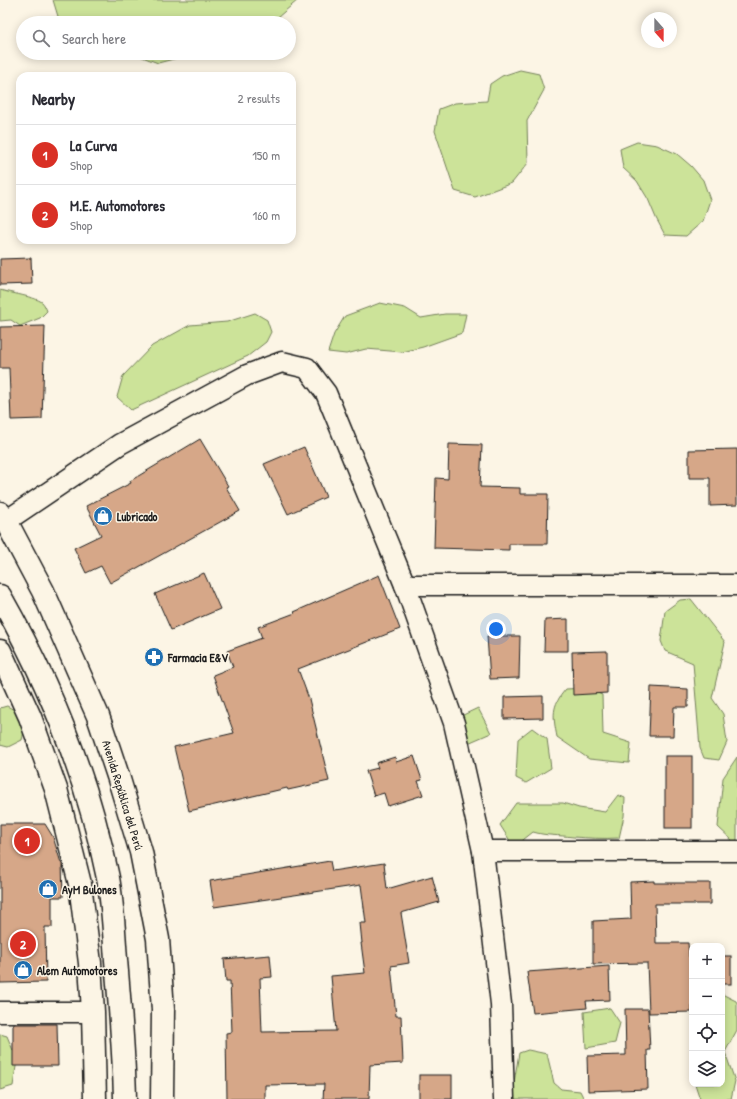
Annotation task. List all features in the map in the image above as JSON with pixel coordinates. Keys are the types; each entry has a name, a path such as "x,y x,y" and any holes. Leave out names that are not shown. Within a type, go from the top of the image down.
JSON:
{"main road":[{"name":"Avenida República del Perú","path":"3,517 43,590 98,716 141,852 158,939 163,1010 162,1099"},
{"path":"0,596 42,675 79,770 93,814 108,880 123,1042 125,1099"},
{"path":"0,651 30,717 58,796 80,884 90,963 95,1099"}],"street":[{"path":"3,517 120,444 247,375 282,362 307,368 326,393 405,584 454,723 483,851 501,1004 504,1099"},
{"path":"405,584 737,585"},
{"path":"483,851 737,851"},
{"path":"0,1012 93,1012"}],"green space":[{"path":"53,0 298,0 279,16 58,16"},
{"path":"150,60 170,60 158,63"},
{"path":"520,70 539,74 544,90 527,121 528,163 512,183 475,197 455,191 435,131 439,109 455,103 487,101 490,84 502,76"},
{"path":"637,142 657,145 677,154 691,166 703,180 710,200 703,221 686,236 665,235 648,199 637,181 623,168 620,149"},
{"path":"0,290 39,300 43,303 47,311 40,318 20,326 11,320 0,321"},
{"path":"380,303 405,308 421,318 445,314 466,314 462,333 423,347 402,352 366,349 346,354 328,352 334,334 345,316"},
{"path":"255,313 267,320 271,332 266,342 248,356 131,410 117,397 123,376 152,346 190,325 227,322"},
{"path":"691,599 725,642 712,698 723,714 727,742 719,760 704,758 700,748 693,663 665,651 661,641 665,611 680,600"},
{"path":"585,688 602,695 603,734 631,743 629,763 589,759 557,737 554,712 561,695 566,689"},
{"path":"7,706 24,719 22,740 8,747 0,745 0,708"},
{"path":"478,708 491,733 468,743 461,716"},
{"path":"532,728 547,739 551,768 526,783 516,778 518,739"},
{"path":"737,757 737,841 733,841 718,827 723,778"},
{"path":"618,795 625,798 624,816 619,838 573,837 533,832 514,847 500,825 516,803 563,803 579,808 605,812"},
{"path":"725,996 737,1003 737,1030 725,1052"},
{"path":"610,1008 620,1023 615,1043 586,1048 584,1012"},
{"path":"0,1034 7,1036 17,1060 13,1086 0,1090"},
{"path":"528,1050 547,1054 554,1083 561,1089 580,1091 584,1099 515,1099 512,1094 519,1053"},
{"path":"725,1052 735,1081 731,1099 700,1099 696,1087 725,1087"}],"building":[{"path":"31,258 32,284 0,285 0,259"},
{"path":"45,326 42,419 11,420 9,368 0,368 0,327"},
{"path":"200,439 228,486 226,487 240,511 110,583 101,566 86,573 74,548 101,535 86,506 131,483 130,481"},
{"path":"449,444 482,445 480,487 520,488 520,494 548,494 547,544 509,544 509,550 434,548 436,478 448,479"},
{"path":"304,447 326,497 288,514 264,464"},
{"path":"737,449 737,505 710,506 710,478 689,478 689,450"},
{"path":"204,573 220,609 171,630 155,594"},
{"path":"379,575 400,629 298,669 309,699 329,781 288,790 287,788 189,811 174,747 234,733 213,675 233,667 227,651 262,638 258,627 295,613 294,612"},
{"path":"568,619 568,651 544,651 545,620"},
{"path":"487,636 520,636 519,678 490,679"},
{"path":"607,651 607,693 573,695 572,652"},
{"path":"651,687 688,689 688,707 674,707 673,736 649,736"},
{"path":"543,696 543,718 504,719 504,697"},
{"path":"414,756 422,780 418,781 423,795 388,806 384,793 374,796 366,771 378,768 376,763 395,757 396,762"},
{"path":"665,756 692,756 692,828 665,828"},
{"path":"0,824 45,824 53,837 62,863 63,897 52,897 52,927 45,927 46,982 0,983"},
{"path":"330,861 332,871 384,863 387,889 432,876 439,902 401,913 409,963 391,966 396,1016 401,1016 403,1063 370,1065 369,1099 323,1099 324,1084 265,1085 265,1099 227,1099 226,1033 232,1032 230,981 226,981 224,959 270,955 272,977 260,978 262,1032 336,1031 331,976 365,973 360,923 366,923 361,885 214,907 210,881"},
{"path":"654,881 654,883 710,883 710,904 655,904 656,943 688,943 689,1012 649,1013 647,963 593,964 593,921 631,919 630,882"},
{"path":"725,956 731,956 731,984 725,984"},
{"path":"609,966 610,1000 586,1001 587,1008 533,1013 527,972"},
{"path":"625,1009 648,1009 650,1050 647,1050 648,1089 588,1091 587,1056 626,1055"},
{"path":"13,1024 57,1024 58,1066 13,1066"},
{"path":"419,1075 452,1075 452,1099 419,1099"}],"place":[{"name":"Lubricado","path":"103,516"},
{"name":"Farmacia E&V","path":"154,657"},
{"name":"La Curva","path":"27,841"},
{"name":"AyM Bulones","path":"48,889"},
{"name":"M.E. Automotores","path":"23,944"},
{"name":"Alem Automotores","path":"23,970"}]}
